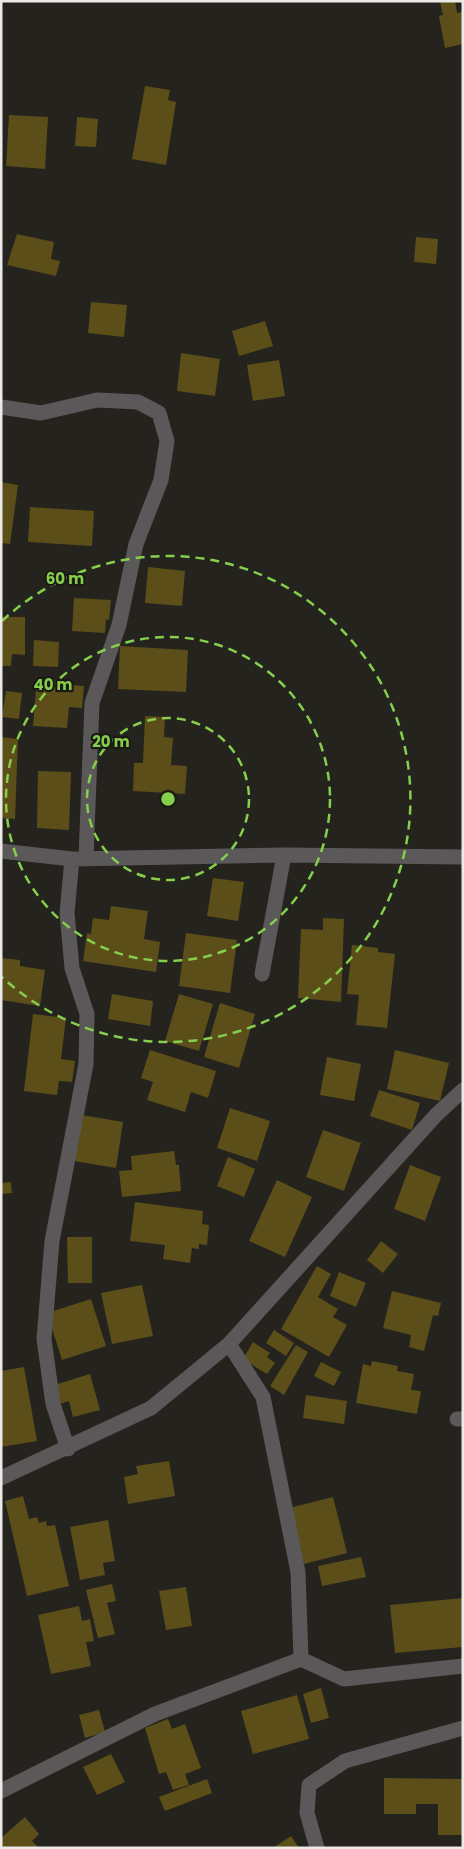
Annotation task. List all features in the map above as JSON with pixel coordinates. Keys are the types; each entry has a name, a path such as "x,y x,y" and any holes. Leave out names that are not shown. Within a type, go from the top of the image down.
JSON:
{"street":[{"path":"1,407 41,413 97,400 138,402 159,413 167,441 161,480 136,544 119,625 92,703 79,859 67,913 72,968 87,1014 86,1064 52,1241 44,1340 52,1404 68,1449"},
{"path":"1,851 79,859 284,855 463,857"},
{"path":"262,974 284,855"},
{"path":"1,1478 68,1449 151,1408 229,1344 436,1115 463,1090"},
{"path":"229,1344 263,1397 298,1572 301,1660"},
{"path":"1,1791 155,1714 301,1660 344,1678 463,1666"},
{"path":"317,1848 307,1813 309,1784 344,1760 463,1728"}],"building":[{"path":"455,1 457,13 463,12 463,44 445,48 439,16 443,15 440,2"},
{"path":"145,86 170,90 168,100 176,102 166,165 132,159"},
{"path":"9,115 48,117 45,169 6,166"},
{"path":"77,117 98,119 96,147 75,146"},
{"path":"17,234 54,242 51,259 60,261 56,276 7,265"},
{"path":"416,237 438,239 436,264 414,262"},
{"path":"91,302 127,305 124,337 88,333"},
{"path":"265,321 273,346 239,356 232,331"},
{"path":"181,353 220,359 215,396 177,391"},
{"path":"279,360 285,396 253,401 247,365"},
{"path":"1,482 18,485 10,544 1,543"},
{"path":"30,507 94,511 92,546 28,542"},
{"path":"148,567 185,571 182,606 145,603"},
{"path":"74,598 111,600 109,620 106,619 105,633 72,631"},
{"path":"1,617 25,617 25,655 12,654 11,666 1,666"},
{"path":"34,640 59,642 58,667 33,666"},
{"path":"120,646 188,650 186,692 118,689"},
{"path":"37,678 71,681 70,685 84,686 82,708 69,707 67,728 33,726"},
{"path":"6,691 22,693 19,719 2,717"},
{"path":"145,716 165,717 164,737 173,738 171,765 187,766 185,794 133,791 134,763 143,763"},
{"path":"1,737 18,739 15,819 1,818"},
{"path":"38,771 71,772 69,830 37,828"},
{"path":"213,878 244,882 238,921 207,916"},
{"path":"111,906 148,911 144,939 160,942 156,972 83,961 87,933 91,934 93,918 109,920"},
{"path":"323,918 344,919 341,1002 298,998 301,929 323,930"},
{"path":"186,933 237,940 230,993 179,986"},
{"path":"352,945 378,948 378,952 395,954 387,1028 356,1025 359,995 347,994"},
{"path":"1,958 20,960 20,966 45,970 40,1006 1,1000"},
{"path":"112,994 153,1001 150,1026 108,1019"},
{"path":"179,994 213,1004 199,1051 165,1041"},
{"path":"220,1003 255,1014 239,1068 204,1057"},
{"path":"33,1014 66,1018 61,1059 75,1061 72,1082 59,1081 57,1095 24,1091"},
{"path":"150,1050 216,1071 208,1098 191,1092 185,1112 147,1100 153,1082 141,1078"},
{"path":"395,1050 449,1063 440,1101 387,1089"},
{"path":"327,1057 361,1064 354,1101 320,1095"},
{"path":"379,1090 420,1103 412,1130 370,1116"},
{"path":"230,1108 270,1121 257,1161 217,1148"},
{"path":"82,1115 123,1122 116,1168 74,1161"},
{"path":"323,1130 361,1143 344,1191 306,1177"},
{"path":"174,1151 176,1165 179,1165 181,1191 122,1197 119,1171 132,1170 131,1156"},
{"path":"228,1157 255,1169 244,1197 217,1186"},
{"path":"410,1165 441,1177 425,1221 394,1209"},
{"path":"277,1180 312,1197 285,1257 249,1241"},
{"path":"11,1182 12,1193 1,1194 1,1183"},
{"path":"135,1202 203,1211 202,1224 209,1225 207,1245 199,1244 199,1249 192,1248 190,1263 163,1259 165,1245 130,1241"},
{"path":"67,1237 92,1237 92,1283 68,1283"},
{"path":"381,1241 398,1254 383,1273 367,1260"},
{"path":"317,1266 331,1274 318,1297 338,1309 333,1317 347,1325 329,1357 281,1329"},
{"path":"339,1272 366,1283 356,1307 330,1296"},
{"path":"142,1285 153,1336 112,1344 101,1293"},
{"path":"392,1291 441,1303 438,1316 433,1315 424,1351 409,1347 411,1335 383,1328"},
{"path":"91,1299 106,1346 62,1360 47,1313"},
{"path":"274,1330 294,1343 286,1356 266,1343"},
{"path":"253,1342 270,1353 267,1357 275,1363 267,1374 243,1359"},
{"path":"296,1345 308,1352 284,1395 270,1386"},
{"path":"372,1361 398,1366 397,1371 414,1374 411,1390 421,1391 417,1414 356,1403 363,1364 371,1366"},
{"path":"321,1362 341,1372 334,1386 314,1376"},
{"path":"24,1367 37,1441 1,1447 1,1371"},
{"path":"90,1374 100,1410 73,1417 69,1401 56,1405 51,1386"},
{"path":"306,1395 347,1401 344,1424 303,1418"},
{"path":"169,1461 175,1496 128,1504 124,1477 138,1474 136,1466"},
{"path":"23,1496 29,1519 37,1517 39,1523 46,1521 47,1526 55,1525 69,1586 27,1596 5,1501"},
{"path":"333,1497 347,1553 304,1564 289,1508"},
{"path":"108,1520 115,1561 103,1563 105,1575 80,1580 70,1527"},
{"path":"361,1557 366,1577 322,1586 318,1566"},
{"path":"112,1584 116,1601 107,1603 115,1634 98,1638 86,1590"},
{"path":"186,1587 192,1626 166,1630 159,1591"},
{"path":"463,1598 463,1647 395,1653 390,1605"},
{"path":"79,1606 82,1621 90,1619 94,1641 86,1642 91,1666 51,1674 38,1615"},
{"path":"321,1688 329,1718 311,1723 303,1694"},
{"path":"297,1695 309,1739 253,1754 241,1711"},
{"path":"99,1710 105,1732 85,1738 79,1715"},
{"path":"168,1719 172,1729 185,1724 201,1768 185,1774 189,1785 173,1790 166,1772 159,1774 145,1728"},
{"path":"111,1754 125,1782 97,1795 83,1767"},
{"path":"384,1778 462,1779 462,1835 438,1835 438,1804 416,1804 416,1814 384,1814"},
{"path":"207,1779 212,1793 165,1811 159,1797"},
{"path":"25,1817 39,1834 32,1841 39,1848 1,1848 1,1838"},
{"path":"291,1836 299,1848 273,1848"}]}
